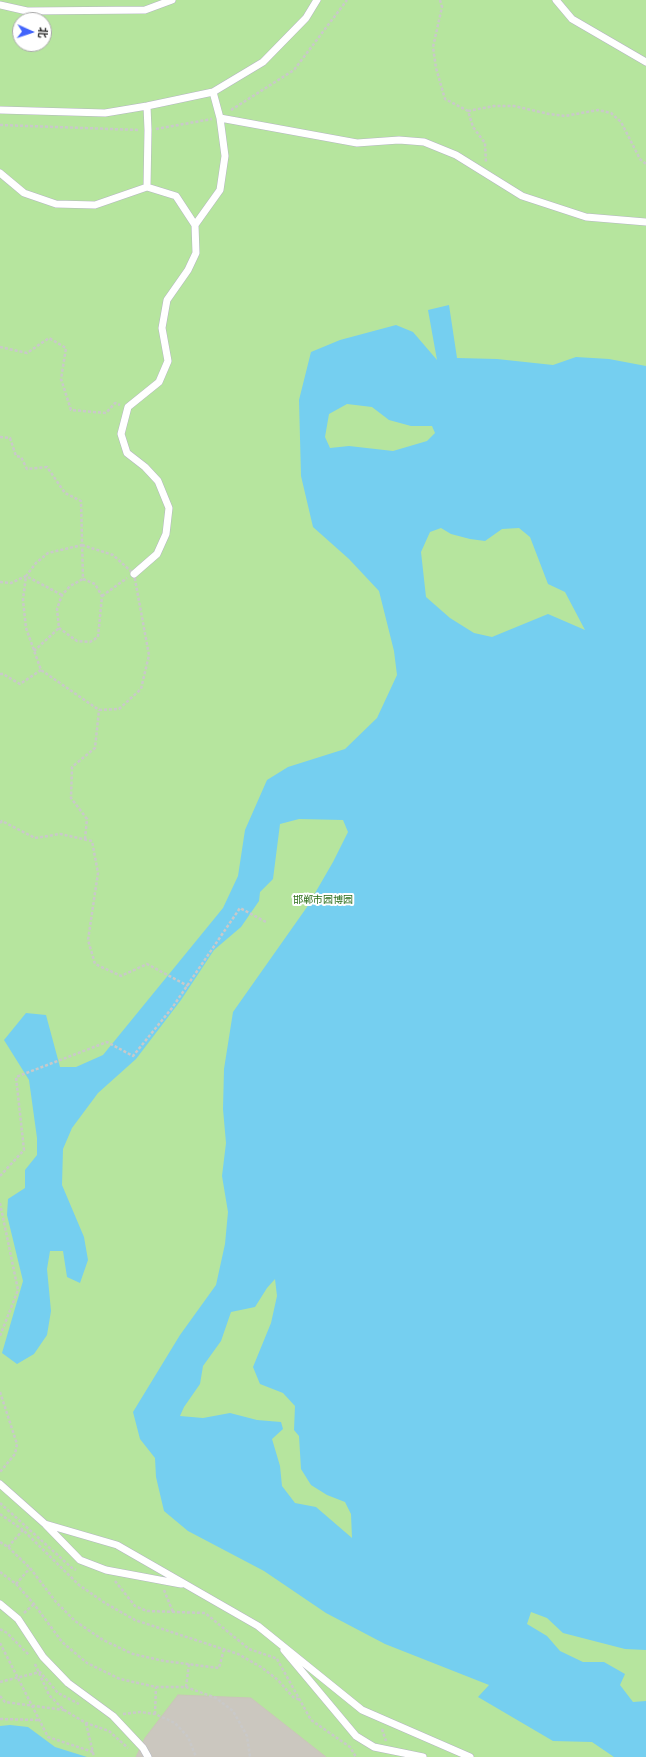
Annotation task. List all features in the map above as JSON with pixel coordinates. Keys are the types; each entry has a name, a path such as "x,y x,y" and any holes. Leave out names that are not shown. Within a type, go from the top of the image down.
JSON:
{"lane":[{"path":"0,5 2,7 27,11 145,10 172,0"},
{"path":"0,110 105,113 213,92 263,62 306,18 317,0"},
{"path":"556,0 572,20 646,62"},
{"path":"195,225 220,190 225,156 220,118 213,92"},
{"path":"147,106 147,187"},
{"path":"220,118 357,143 400,140 424,142 456,155 484,174 522,196 586,217 646,222"},
{"path":"0,172 24,193 56,204 95,205 147,187 176,196 195,225 196,253 188,270 167,300 162,328 168,361 159,382 128,407 121,434 128,453 145,467 158,482 169,508 166,534 157,554 134,574"},
{"path":"0,1484 45,1524 80,1560 106,1570 187,1586"},
{"path":"45,1524 116,1545 258,1626 362,1710 470,1757"},
{"path":"0,1604 18,1619 43,1657 68,1683 113,1716 144,1748 148,1757"},
{"path":"278,1642 292,1662 356,1736 374,1747 423,1757"}],"path":[{"path":"440,0 442,7 433,47 436,68 445,99 468,111 494,106 514,106 565,116 598,110 611,113 621,122 640,159 646,164"},
{"path":"468,111 473,127 485,143 487,158 484,174"},
{"path":"0,347 27,353 49,338 66,348 61,379 71,410 106,413 115,403 128,407"},
{"path":"0,437 10,438 16,456 21,457 27,469 47,467 65,493 81,500 83,579"},
{"path":"0,582 11,583 26,576 36,563 48,553 82,545 113,555 134,574 149,655 141,689 119,709 99,710 41,670 26,628 23,600 26,576"},
{"path":"102,596 134,574"},
{"path":"26,576 62,595"},
{"path":"83,579 95,584 102,596 98,637 90,642 77,641 59,628 57,609 62,595 70,586 83,579"},
{"path":"34,651 59,628"},
{"path":"0,674 3,674 20,684 41,670"},
{"path":"85,839 87,819 71,798 72,767 95,748 99,710"},
{"path":"0,823 2,821 35,838 60,834 92,841 98,872 88,940 95,964 121,976 147,964 188,986"},
{"path":"0,1176 24,1150 16,1077 107,1042 133,1056 188,986 240,908 266,922"},
{"path":"0,1203 18,1290 0,1336"},
{"path":"0,1392 17,1444 15,1454 0,1472"},
{"path":"0,1514 23,1530 79,1585 105,1603 135,1620 224,1649 262,1667 278,1680 293,1698 300,1700"},
{"path":"8,1547 23,1530"},
{"path":"0,1542 8,1547 30,1568 56,1602 75,1620 103,1640 133,1654 164,1661 219,1668 224,1649"},
{"path":"16,1584 30,1568"},
{"path":"106,1570 135,1606 147,1611 205,1613 250,1649 277,1659 292,1662"},
{"path":"0,1572 16,1584 34,1604 62,1642 87,1663 120,1679 156,1687 186,1687 216,1698 233,1711 247,1736 250,1757"},
{"path":"161,1580 173,1612"},
{"path":"18,1619 34,1604"},
{"path":"0,1629 7,1633 31,1658"},
{"path":"0,1643 48,1737 93,1752"},
{"path":"277,1659 311,1720 350,1747 356,1757"},
{"path":"34,1662 49,1695 64,1710 86,1723 109,1731 129,1749"},
{"path":"186,1687 189,1664"},
{"path":"155,1714 156,1687"},
{"path":"0,1696 5,1702 64,1710"},
{"path":"376,1717 389,1750"},
{"path":"0,1719 39,1720"},
{"path":"86,1723 94,1757"}],"green space":[{"name":"邯郸市园博园","path":"0,0 646,0 646,1757 0,1757"}],"water":[{"path":"449,305 457,358 497,359 553,365 576,357 609,359 646,366 646,1650 625,1649 563,1633 547,1618 531,1612 527,1624 547,1636 560,1651 583,1662 604,1662 625,1674 620,1685 633,1702 646,1701 646,1757 614,1757 592,1742 553,1741 478,1697 489,1685 385,1644 326,1613 264,1571 188,1531 164,1511 156,1477 155,1458 140,1439 133,1412 180,1335 216,1285 225,1244 228,1212 222,1176 226,1143 223,1109 224,1069 233,1012 307,907 333,862 348,832 343,820 299,819 280,824 273,879 260,892 259,901 241,927 214,950 181,1000 136,1059 98,1093 72,1128 63,1149 62,1185 84,1237 88,1260 80,1283 67,1277 63,1251 50,1251 47,1269 51,1311 47,1335 34,1354 17,1364 2,1353 23,1281 7,1215 8,1199 25,1188 25,1170 37,1155 37,1138 29,1080 4,1040 26,1013 46,1015 60,1067 76,1067 103,1055 223,908 238,876 245,830 267,780 288,767 345,749 377,718 397,675 394,651 379,591 349,559 313,527 301,476 299,400 311,352 340,340 396,325 413,332 437,360 428,310","holes":["347,404 372,407 389,420 411,426 432,426 435,433 427,441 393,451 349,446 330,448 325,437 329,414","441,528 451,534 485,541 502,529 519,528 530,537 548,584 565,592 585,630 548,614 492,637 474,633 450,618 426,597 421,552 430,532","275,1279 277,1296 271,1323 253,1367 260,1384 283,1393 295,1406 294,1430 299,1436 301,1469 311,1485 327,1495 345,1502 351,1514 352,1538 316,1507 295,1503 282,1486 280,1466 272,1439 283,1429 281,1422 257,1420 230,1413 203,1418 180,1416 184,1407 200,1384 203,1366 221,1341 231,1312 255,1307 267,1288"]},
{"path":"10,1725 28,1727 55,1747 87,1757 0,1757 0,1726"}],"building":[{"path":"178,1695 251,1698 326,1757 136,1757 145,1738"}]}
